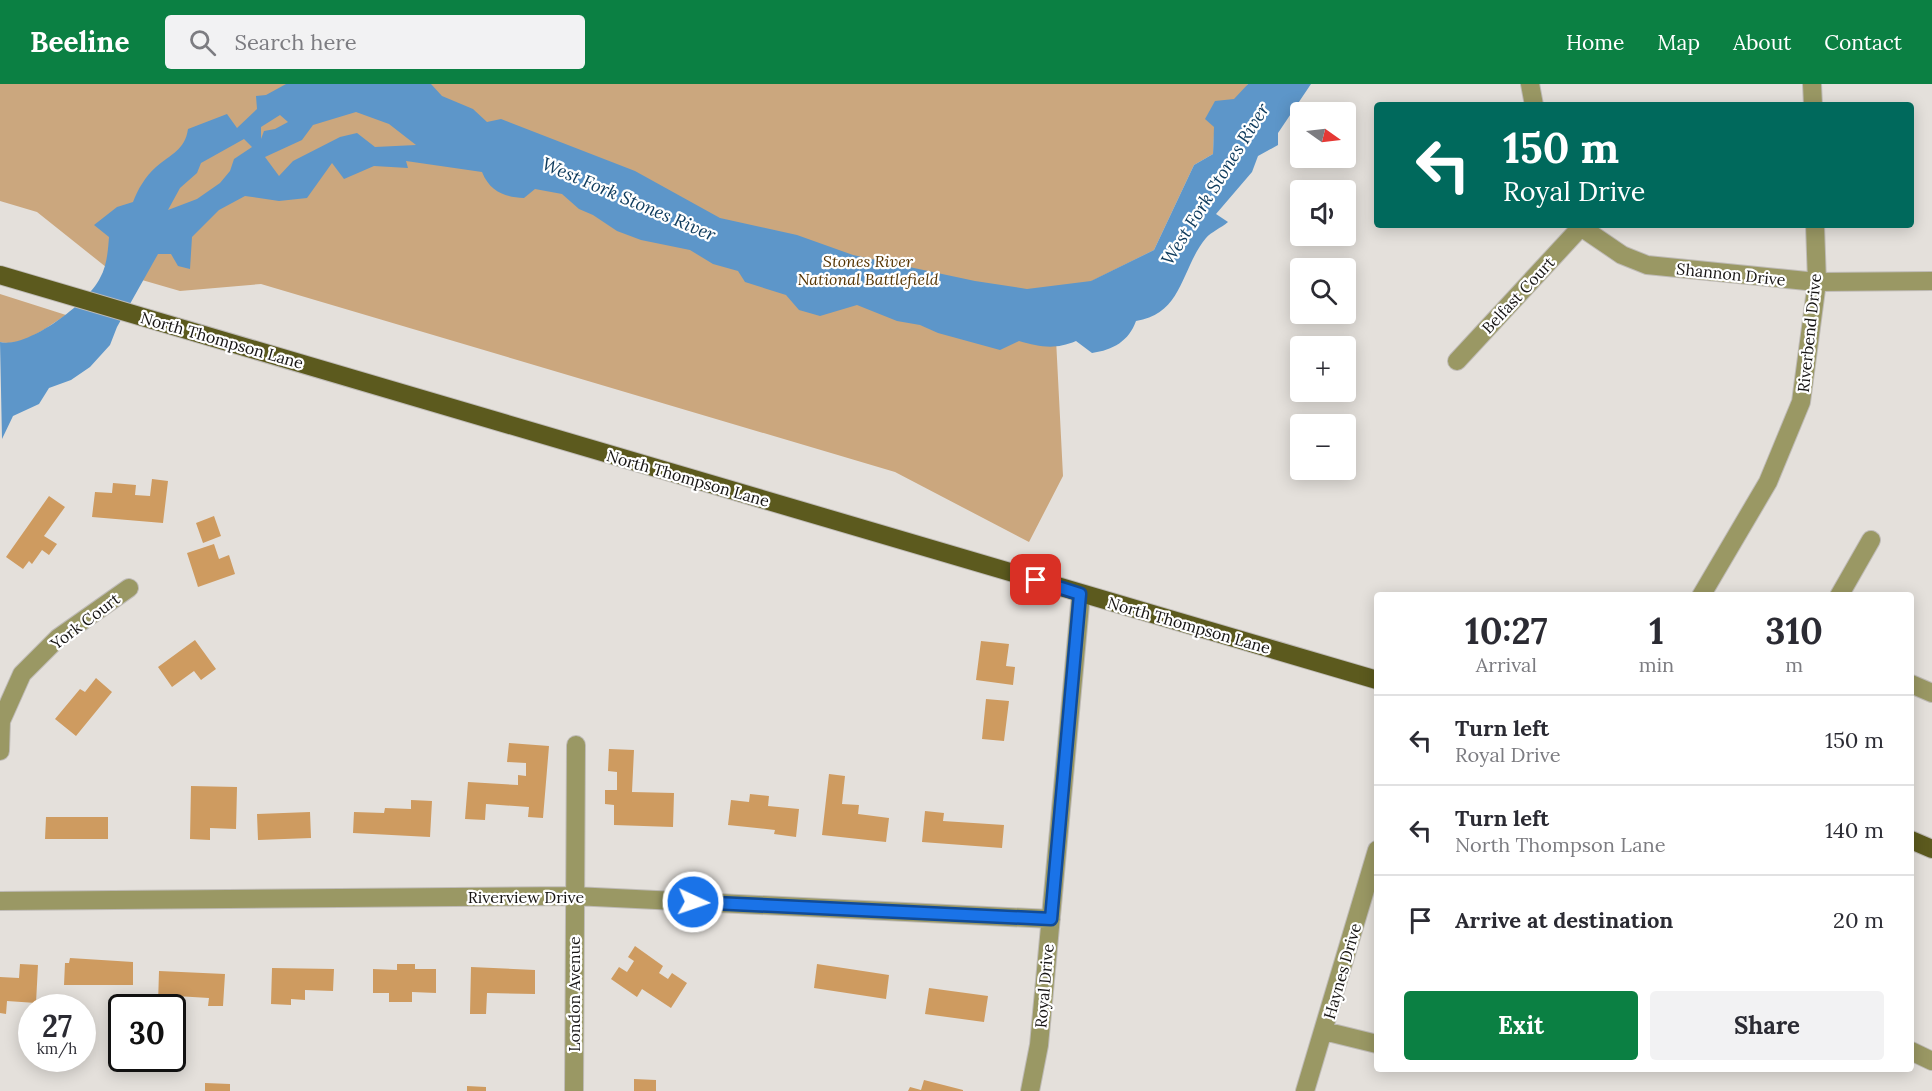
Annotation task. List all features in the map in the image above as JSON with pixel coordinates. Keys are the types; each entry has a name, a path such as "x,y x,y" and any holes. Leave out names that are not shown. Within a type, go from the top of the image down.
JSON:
{"main road":[{"name":"North Thompson Lane","path":"0,274 1374,679"},
{"path":"1914,841 1932,849"}],"street":[{"path":"1530,84 1533,102"},
{"path":"1812,84 1813,102"},
{"name":"Belfast Court","path":"1457,361 1577,228"},
{"name":"Shannon Drive","path":"1582,228 1622,255 1647,265 1817,282 1932,281"},
{"name":"Riverbend Drive","path":"1703,592 1767,482 1801,402 1817,282 1815,228"},
{"path":"1841,592 1871,540"},
{"name":"York Court","path":"0,751 1,721 21,674 58,638 129,588"},
{"name":"Royal Drive","path":"1030,1091 1039,1044 1080,594"},
{"path":"1914,685 1932,693"},
{"name":"London Avenue","path":"574,1091 576,745"},
{"name":"Haynes Drive","path":"1305,1091 1374,860"},
{"name":"Riverview Drive","path":"0,901 574,896 1051,919"},
{"path":"1324,1031 1374,1043"},
{"path":"1914,1052 1932,1061"}],"green space":[{"name":"Stones River National Battlefield","path":"0,84 1248,84 1214,134 1213,154 1194,165 1154,250 1054,300 1063,476 1029,542 895,472 261,284 180,291 111,271 37,212 0,201"},
{"path":"0,294 66,315 26,339 17,342 0,342"}],"water":[{"name":"West Fork Stones River","path":"286,84 431,84 442,96 473,109 487,122 501,119 635,171 720,218 797,235 853,255 975,281 1027,289 1091,281 1154,250 1194,165 1213,154 1214,127 1205,119 1215,101 1234,99 1248,84 1311,84 1299,102 1290,102 1290,115 1278,133 1278,145 1258,156 1252,172 1216,214 1228,222 1206,238 1172,300 1151,317 1136,321 1125,339 1100,352 1092,353 1076,341 1048,347 1019,341 1000,350 938,333 920,325 897,321 857,305 820,316 799,310 786,295 745,282 738,271 713,264 690,250 641,240 617,231 593,215 579,209 562,194 535,189 524,198 511,196 494,189 482,172 406,161 408,168 374,166 344,179 332,163 307,198 279,201 245,196 219,210 192,237 190,269 178,266 171,254 158,254 117,327 110,345 90,367 71,380 49,388 39,404 13,416 2,439 0,342 12,342 40,331 56,322 83,300 100,278 107,258 109,237 94,225 117,207 133,202 148,175 181,147 188,129 227,114 237,128 257,109 256,96 266,95","holes":["356,112 389,124 416,145 375,147 357,133 340,137 293,161 279,176 265,157 302,140 313,125","280,115 288,122 275,129 264,131 261,139 261,127","244,139 252,147 234,159 230,171 220,183 197,199 168,210 180,188 197,173 201,163"]}],"building":[{"path":"152,479 168,481 163,523 92,517 95,492 112,493 113,483 136,485 135,495 150,496"},
{"path":"49,496 65,507 44,536 57,544 49,555 42,550 32,564 29,561 23,569 6,557"},
{"path":"214,516 221,536 203,543 196,523"},
{"path":"214,544 219,559 229,555 235,574 198,587 187,553"},
{"path":"195,640 216,669 201,680 194,671 172,687 158,667"},
{"path":"981,641 1009,644 1006,666 1015,667 1013,685 976,680"},
{"path":"96,678 112,692 76,736 55,719 80,689 85,692"},
{"path":"986,699 1009,701 1004,741 982,739"},
{"path":"509,743 549,746 543,818 528,817 529,807 486,804 485,820 465,819 468,782 518,785 518,775 526,776 526,763 507,762"},
{"path":"609,749 634,750 632,792 674,793 673,827 614,825 614,805 605,804 605,790 617,790 617,772 608,771"},
{"path":"829,774 845,776 842,804 859,805 858,814 889,818 886,842 822,835"},
{"path":"191,786 237,787 236,829 210,828 210,840 190,839"},
{"path":"750,794 769,796 768,806 799,809 796,837 774,834 775,830 728,825 731,800 749,802"},
{"path":"411,800 432,801 430,837 353,833 354,812 384,813 385,808 411,809"},
{"path":"925,811 944,813 943,821 1004,825 1002,848 922,842"},
{"path":"310,812 311,838 258,840 257,814"},
{"path":"46,817 108,817 108,839 45,839"},
{"path":"635,946 663,966 659,973 668,979 672,973 687,983 671,1008 642,989 637,997 611,979 619,967 627,972 634,961 628,957"},
{"path":"70,958 133,962 133,985 64,985 65,963 69,963"},
{"path":"20,964 38,965 36,994 18,994 18,1002 7,1001 6,1014 0,1013 0,977 19,978"},
{"path":"397,964 415,964 415,969 436,969 436,993 412,992 412,1002 389,1002 389,993 373,993 373,969 397,970"},
{"path":"817,964 889,975 886,999 814,988"},
{"path":"471,967 535,970 535,994 487,993 486,1014 470,1014"},
{"path":"272,968 334,969 333,991 305,990 305,1000 291,999 291,1005 271,1004"},
{"path":"159,971 225,974 223,1006 208,1006 209,998 186,997 186,994 158,994"},
{"path":"929,988 988,996 984,1022 925,1014"},
{"path":"634,1079 656,1080 656,1091 634,1091"},
{"path":"924,1080 963,1091 908,1091 910,1087 921,1090"},
{"path":"205,1083 230,1084 230,1091 205,1091"},
{"path":"467,1086 486,1087 486,1091 467,1091"}],"route":[{"path":"693,902 1051,919 1080,594 1036,580"}]}
